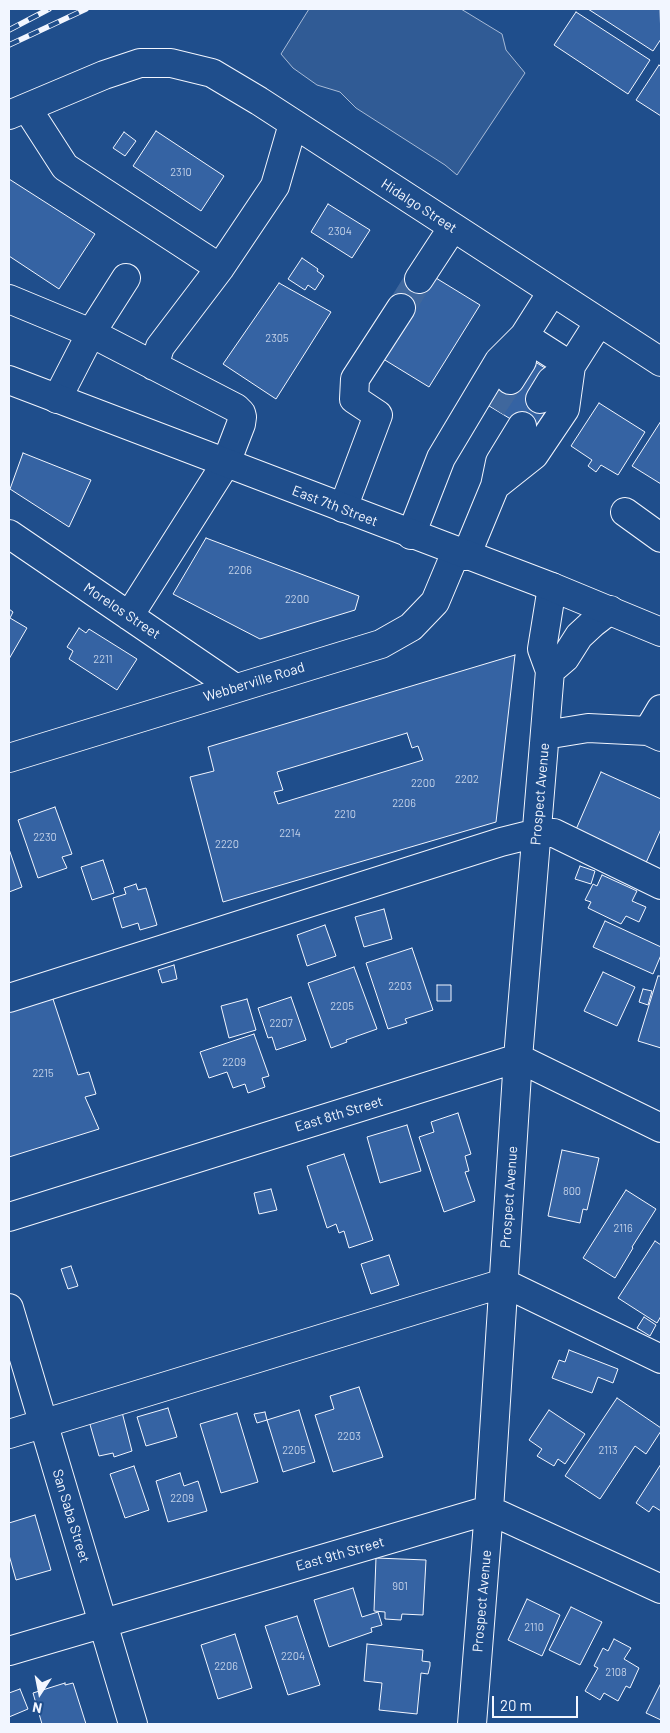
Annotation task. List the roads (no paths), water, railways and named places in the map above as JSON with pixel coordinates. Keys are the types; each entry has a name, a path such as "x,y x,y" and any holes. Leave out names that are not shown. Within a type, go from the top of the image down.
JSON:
{"street":[{"name":"Hidalgo Street","path":"18,112 104,75 140,63 171,63 212,73 661,362"},
{"path":"18,112 65,167 220,268"},
{"path":"154,366 160,347 220,268 275,186 293,124"},
{"path":"419,279 453,227"},
{"path":"56,399 91,334 126,278"},
{"path":"411,535 441,458 499,361 524,336 552,292"},
{"path":"9,299 91,334 231,405 242,413 241,424 226,464 129,616"},
{"path":"343,508 378,415 354,399 355,379 401,308"},
{"path":"540,399 551,381 571,366 599,322"},
{"path":"524,336 571,366"},
{"path":"510,380 522,361 524,336"},
{"path":"495,486 534,455 565,409 571,366"},
{"name":"East 7th Street","path":"9,380 411,535 552,587 661,632"},
{"path":"441,458 466,451 492,408"},
{"name":"Webberville Road","path":"9,758 381,644 411,628 435,602 495,486 500,462 522,426"},
{"path":"625,512 661,538"},
{"name":"Morelos Street","path":"9,534 235,688"},
{"name":"Prospect Avenue","path":"472,1724 489,1510 518,1058 550,671 542,649 552,587"},
{"path":"550,671 565,658 579,636 610,610"},
{"path":"545,735 588,728 657,726"},
{"path":"9,998 501,842 537,833 554,833 661,885"},
{"path":"518,1058 661,1128"},
{"name":"East 8th Street","path":"9,1217 518,1058"},
{"path":"9,1434 504,1283 661,1359"},
{"name":"San Saba Street","path":"9,1308 133,1724"},
{"path":"489,1510 661,1589"},
{"name":"East 9th Street","path":"9,1651 489,1510"}],"tunnel":[{"path":"401,308 419,279"},
{"path":"492,407 510,380"}],"railway":[{"path":"9,30 49,9"},
{"path":"9,45 86,9"}]}
